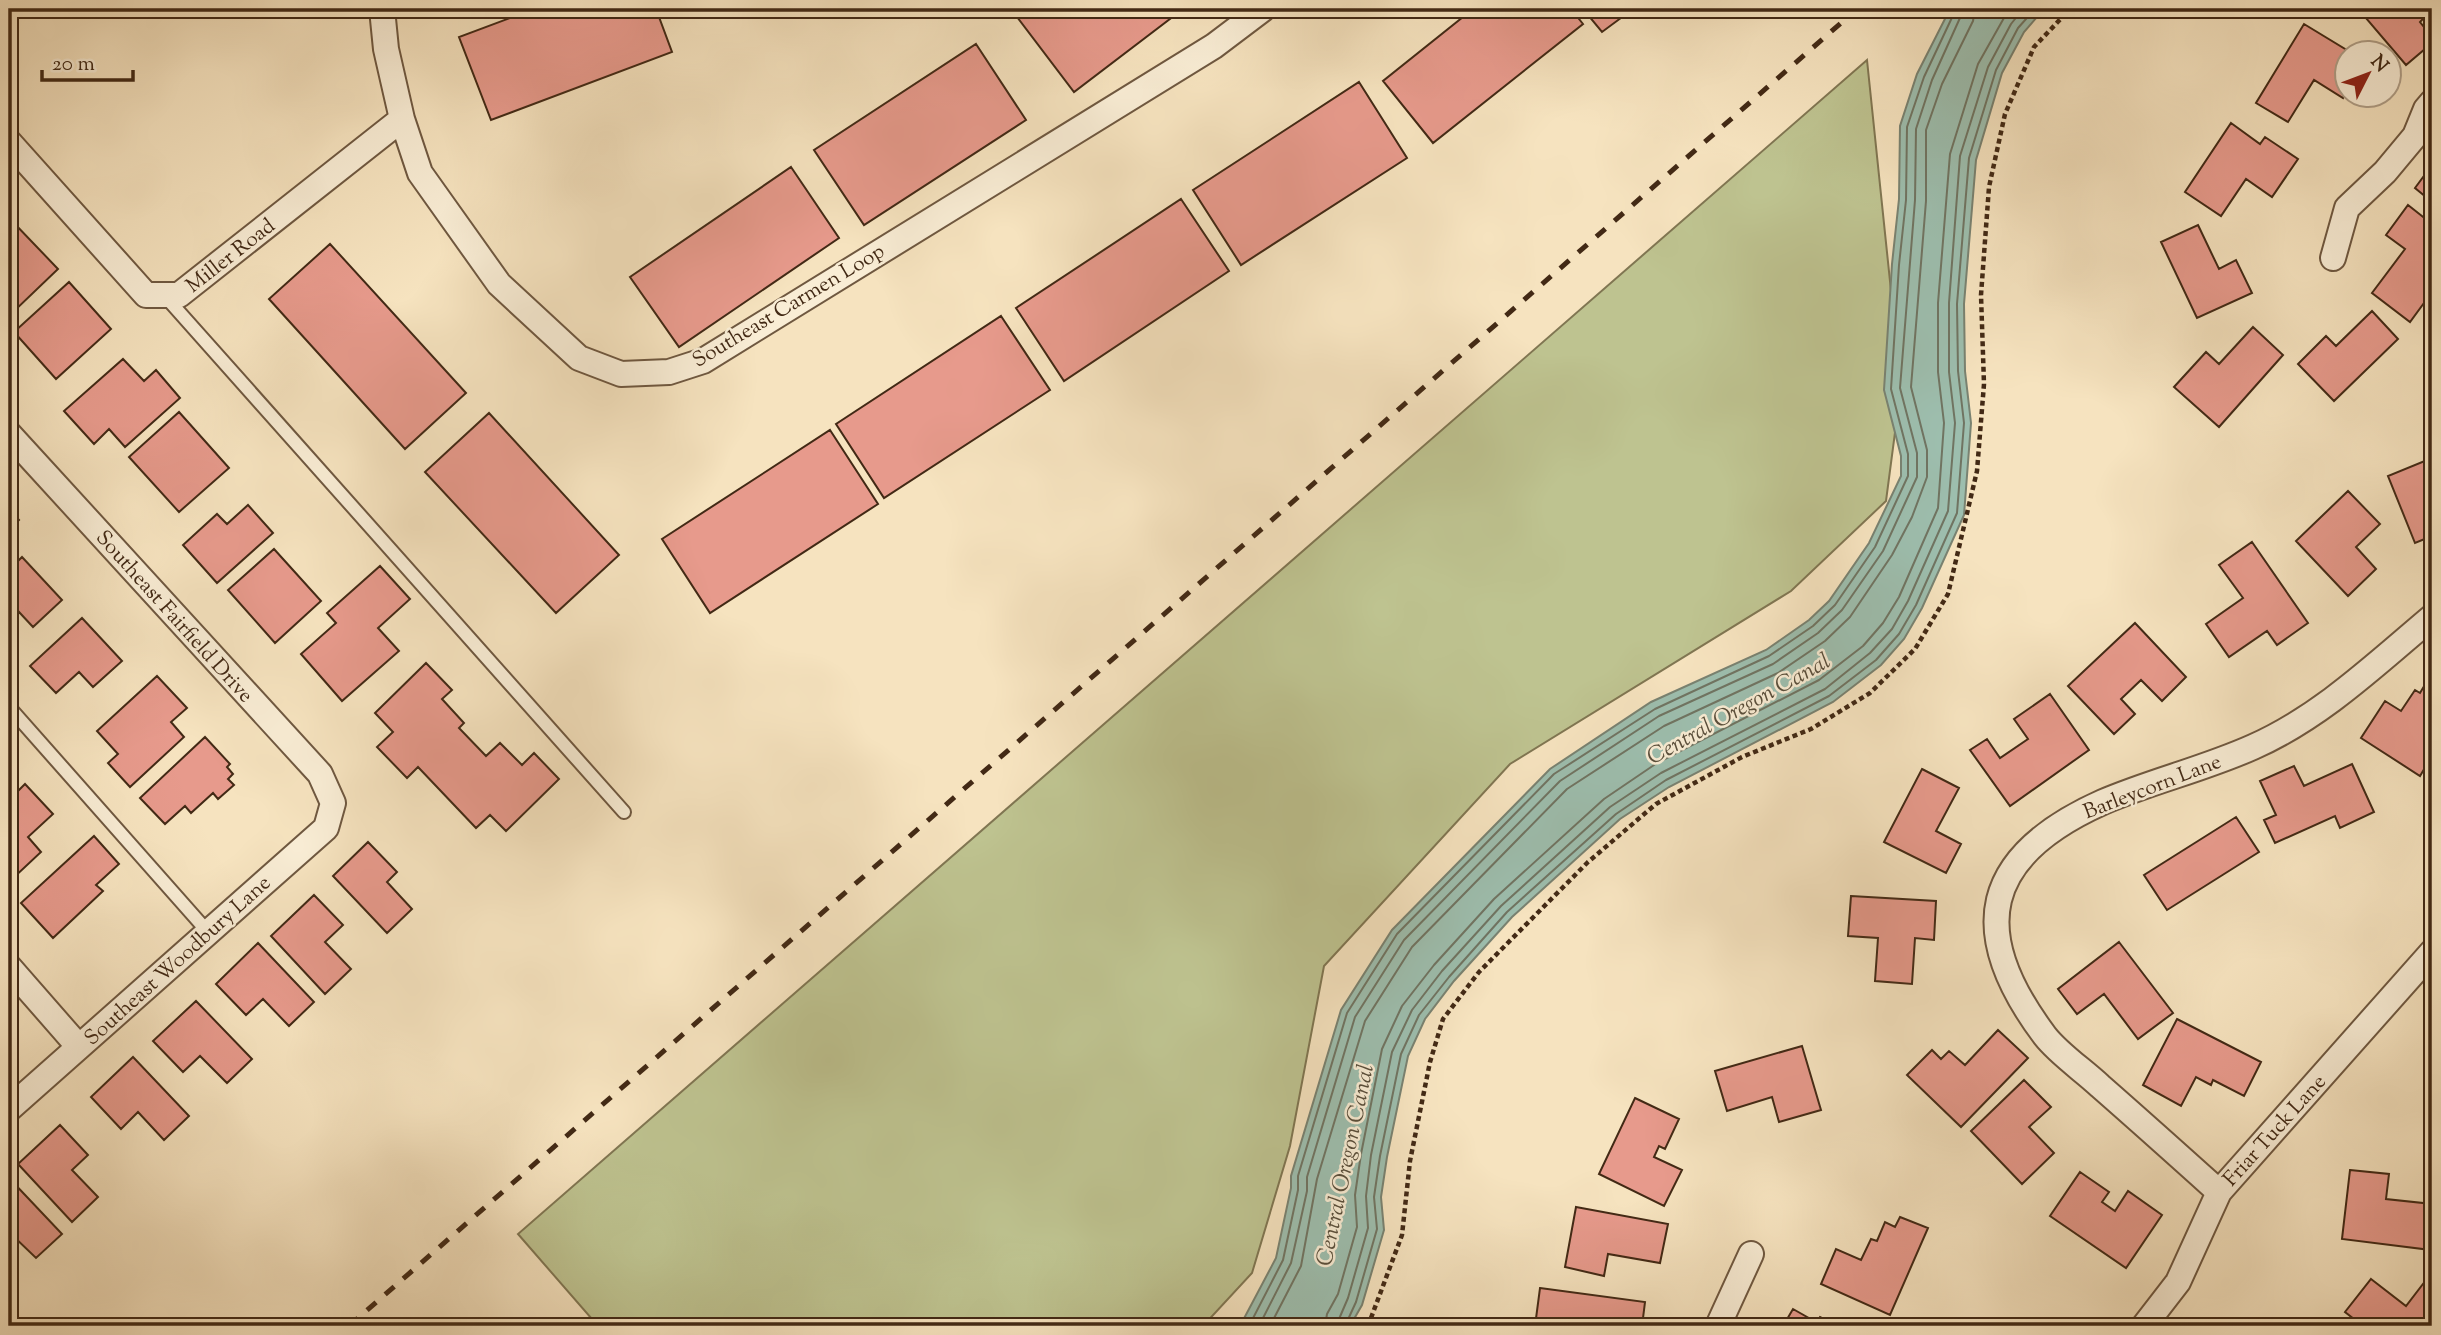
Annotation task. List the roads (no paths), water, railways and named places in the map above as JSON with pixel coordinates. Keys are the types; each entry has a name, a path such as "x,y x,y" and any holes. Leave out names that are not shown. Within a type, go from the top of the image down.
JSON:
{"street":[{"name":"Southeast Carmen Loop","path":"382,9 386,49 402,119 420,173 499,284 579,358 621,374 669,372 703,360 1214,46 1264,9"},
{"path":"2333,258 2347,208 2385,172 2415,136 2426,109 2432,102"},
{"name":"Miller Road","path":"9,142 146,295 179,295 402,119"},
{"name":"Southeast Fairfield Drive","path":"9,434 320,774 333,803"},
{"name":"Barleycorn Lane","path":"2219,1192 2046,1038 2018,993 1998,949 1995,910 2005,878 2027,853 2064,822 2104,802 2254,747 2328,704 2432,617"},
{"name":"Southeast Woodbury Lane","path":"9,1109 326,828 333,803"},
{"name":"Friar Tuck Lane","path":"2144,1326 2178,1282 2219,1192 2432,952"},
{"path":"9,967 79,1047"},
{"path":"1718,1326 1751,1254"}],"lane":[{"path":"164,295 624,812"},
{"path":"9,707 208,932"}],"water":[{"name":"Central Oregon Canal","path":"1950,9 2044,9 2024,32 2002,73 1976,160 1964,304 1965,371 1971,423 1964,515 1922,608 1904,639 1881,665 1833,702 1669,787 1620,819 1512,917 1454,981 1425,1019 1408,1056 1381,1197 1384,1230 1362,1305 1350,1326 1240,1326 1276,1258 1291,1188 1291,1176 1341,1010 1392,930 1550,769 1651,702 1766,650 1809,620 1829,601 1869,543 1901,476 1901,456 1884,390 1899,199 1900,126 1917,74"}],"railway":[{"path":"349,1326 1857,9"}]}
